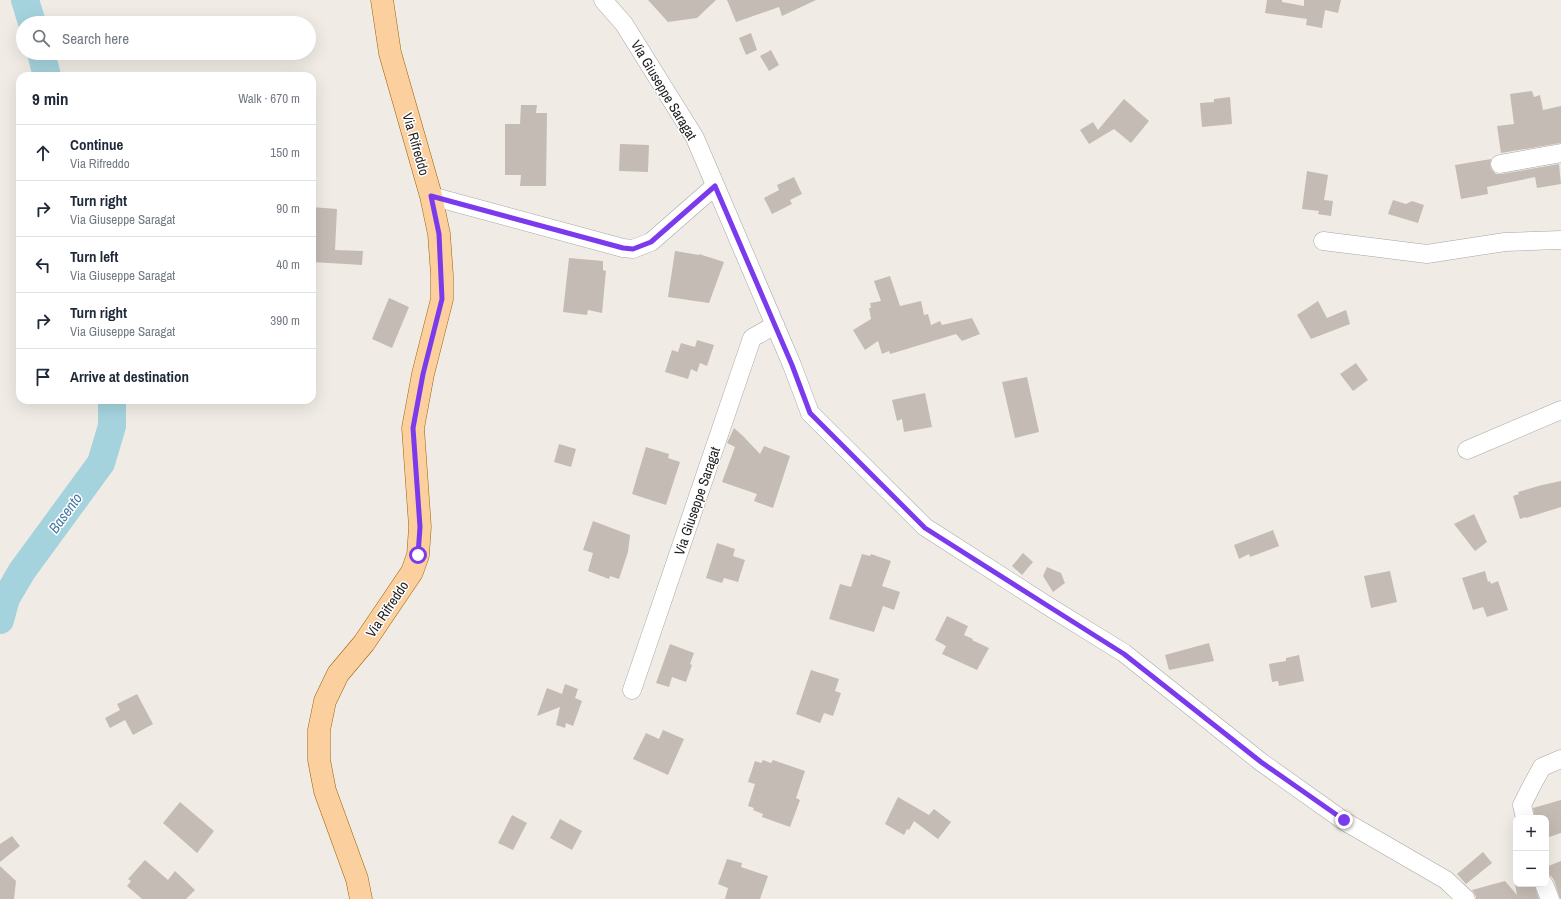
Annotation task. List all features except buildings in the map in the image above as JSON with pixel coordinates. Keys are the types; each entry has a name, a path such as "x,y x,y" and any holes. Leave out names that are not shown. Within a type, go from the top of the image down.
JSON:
{"main road":[{"name":"Via Rifreddo","path":"361,899 357,879 324,791 319,760 319,730 325,701 338,674 364,643 412,572 418,555 420,527 413,428 423,374 442,299 439,234 431,196 390,53 382,0"}],"street":[{"name":"Via Giuseppe Saragat","path":"603,0 624,24 695,138 792,365 810,413 925,528 1124,654 1261,762 1344,820 1446,880 1466,899"},
{"path":"1500,164 1561,153"},
{"path":"431,196 623,248 633,249 651,242 715,186"},
{"path":"1323,240 1427,254 1505,242 1561,240"},
{"name":"Via Giuseppe Saragat","path":"632,690 752,338 775,325"},
{"path":"1467,450 1561,410"},
{"path":"1524,815 1522,805 1530,787 1542,767 1561,759"},
{"path":"1545,887 1550,899"}],"waterway":[{"name":"Basento","path":"25,0 30,16"},
{"name":"Basento","path":"43,60 46,72"},
{"name":"Basento","path":"0,620 6,598 22,571 101,463 112,426 112,404"}],"route":[{"path":"418,555 420,527 413,428 423,374 442,299 439,234 431,196 623,248 633,249 651,242 715,186 792,365 810,413 925,528 1124,654 1261,762 1344,820"}]}
